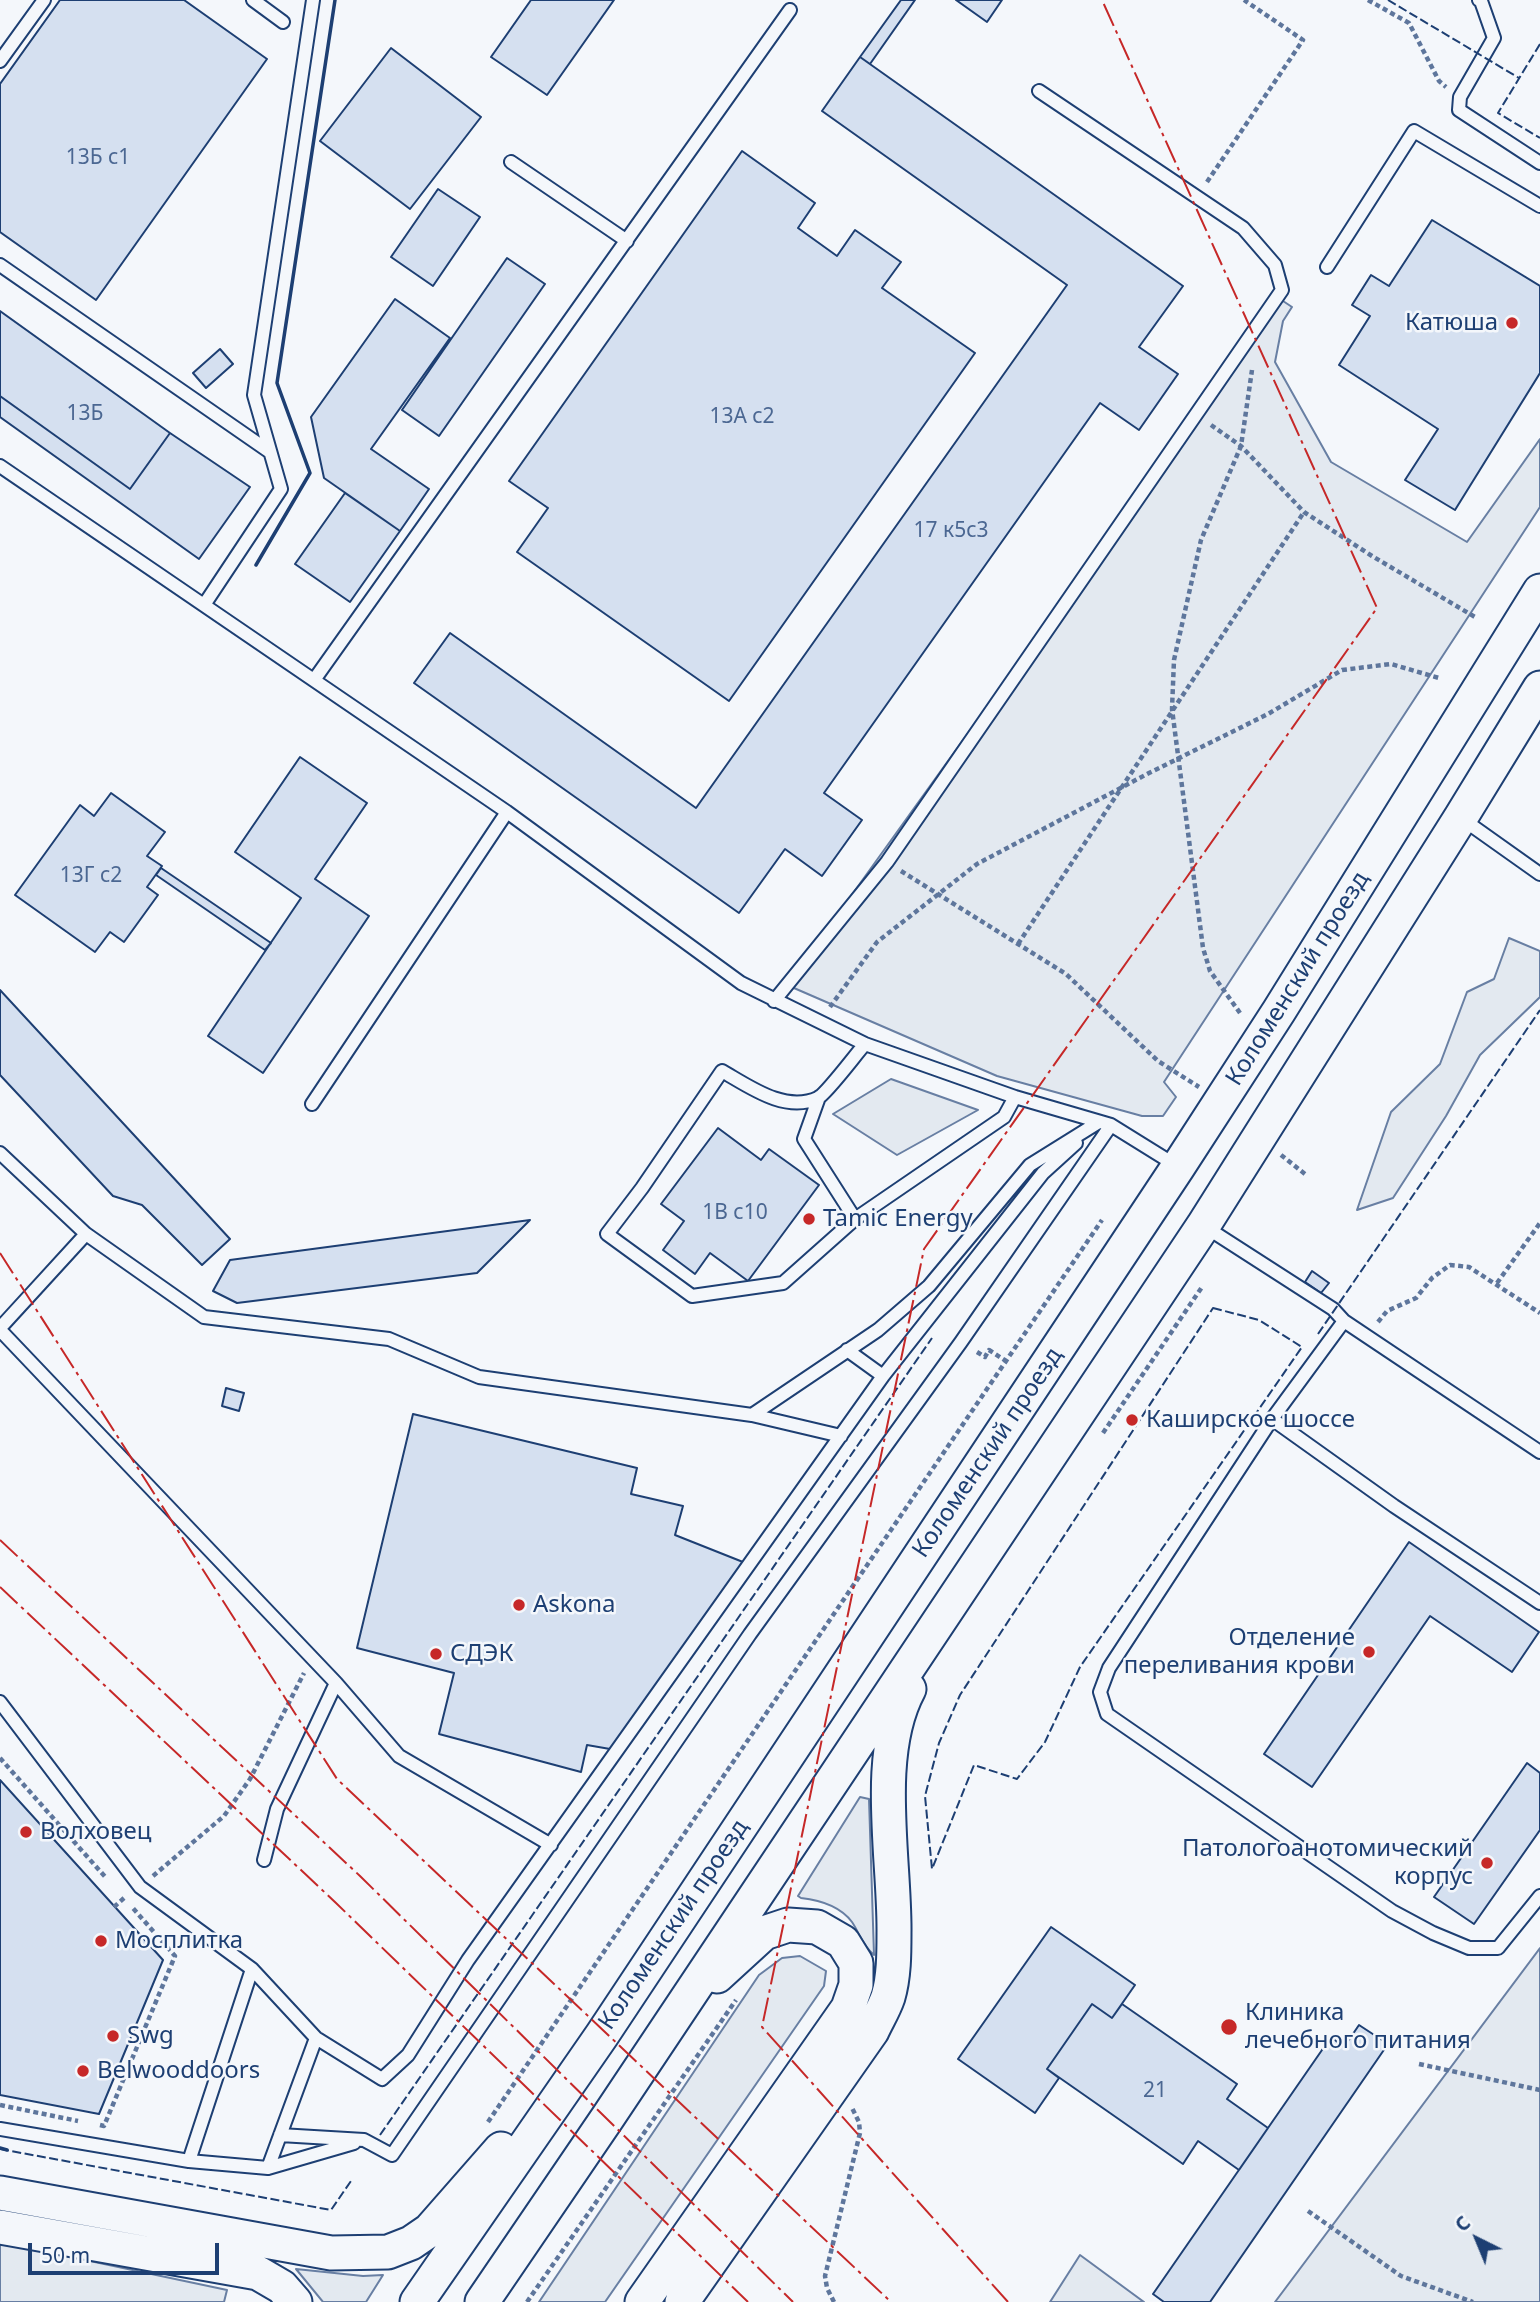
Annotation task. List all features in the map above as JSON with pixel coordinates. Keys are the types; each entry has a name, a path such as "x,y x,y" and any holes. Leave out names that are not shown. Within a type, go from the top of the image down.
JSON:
{"main road":[{"name":"Коломенский проезд","path":"417,2302 602,2035 1178,1167 1279,1011 1540,592"},
{"name":"Коломенский проезд","path":"482,2302 1203,1226 1540,688"},
{"path":"682,2302 872,2031 888,1997 894,1952 889,1791 892,1737 902,1703 976,1566"},
{"path":"642,2302 848,2008 856,1984 856,1963 843,1942 817,1927 788,1925 764,1933 679,2010"},
{"path":"0,2193 331,2253 388,2252 411,2244 429,2230 602,2035"},
{"path":"0,2227 258,2273 282,2287 295,2302"}],"lane":[{"path":"0,61 44,0"},
{"path":"253,0 283,22"},
{"path":"204,605 281,489 254,395 313,0"},
{"path":"1481,0 1494,38 1460,97 1459,110 1540,163"},
{"path":"314,680 790,10"},
{"path":"774,1000 887,862 1282,290 1275,265 1243,228 1039,91"},
{"path":"1327,267 1414,131 1540,206"},
{"path":"511,162 627,241"},
{"path":"0,265 270,452"},
{"path":"0,466 507,813 741,983 864,1044 1015,1097 1105,1123 1178,1167"},
{"path":"312,1104 507,813"},
{"path":"1461,817 1540,874"},
{"path":"855,1219 804,1139 819,1097 864,1044"},
{"path":"819,1097 787,1103 759,1092 722,1071 607,1234 692,1296 783,1283 855,1219 1001,1120 1015,1097"},
{"path":"752,1415 878,1330 929,1286 1030,1165 1105,1123"},
{"path":"0,1702 140,1887 252,1969 316,2038 382,2079 408,2055 468,1960 883,1376 1043,1173 1105,1123"},
{"path":"280,2135 363,2140 392,2155 750,1634 961,1342 1105,1123"},
{"path":"0,1153 86,1234 204,1317 388,1339 479,1377 752,1415 841,1436"},
{"path":"1203,1226 1333,1309 1344,1321 1540,1452"},
{"path":"86,1234 0,1329 336,1683 399,1756 551,1844"},
{"path":"1344,1321 1272,1419 1109,1668 1100,1692 1107,1714 1392,1910 1433,1933 1469,1948 1498,1948 1540,1896"},
{"path":"847,1350 883,1376"},
{"path":"1272,1419 1394,1506 1540,1602"},
{"path":"264,1860 277,1810 336,1683"},
{"path":"189,2161 252,1969"},
{"path":"268,2168 316,2038"},
{"path":"0,2129 189,2161 268,2168 363,2140"}],"path":[{"path":"1197,197 1303,40 1244,0"},
{"path":"1240,1013 1210,971 1203,948 1172,709 1174,660 1201,540 1241,446 1258,325"},
{"path":"1196,414 1241,446 1304,512 1475,617"},
{"path":"1018,944 1304,512"},
{"path":"819,1022 877,942 977,864 1268,714 1342,670 1391,664 1439,678"},
{"path":"887,862 1066,974 1158,1061 1195,1084"},
{"path":"485,2127 1102,1220"},
{"path":"1497,1283 1540,1223"},
{"path":"1366,1336 1387,1311 1416,1298 1432,1278 1450,1265 1469,1267 1540,1313"},
{"path":"1101,1436 1202,1287"},
{"path":"989,1350 1006,1361"},
{"path":"156,1934 140,1887 224,1816 250,1779 312,1658"},
{"path":"0,1758 115,1888"},
{"path":"0,2105 104,2126 175,1956 124,1898 114,1907"},
{"path":"527,2302 741,1992"},
{"path":"1419,2064 1540,2090"},
{"path":"834,2302 825,2276 860,2133 859,2122 846,2100"},
{"path":"1308,2211 1401,2276 1473,2302"}],"shaded area":[{"path":"1280,299 1292,307 1283,321 1275,362 1331,462 1467,542 1540,439 1540,507 1164,1082 1176,1097 1163,1116 1142,1116 997,1076 787,985"},
{"path":"1509,938 1540,951 1540,997 1480,1055 1446,1116 1393,1198 1357,1210 1391,1112 1440,1064 1467,992 1494,979"},
{"path":"891,1079 978,1110 897,1155 833,1114"},
{"path":"860,1797 869,1799 874,1955 842,1912 822,1902 798,1896"},
{"path":"1540,1948 1540,2302 1275,2302"},
{"path":"800,1956 826,1971 824,1986 605,2302 539,2302 759,1975 782,1958"},
{"path":"0,2242 227,2290 224,2302 0,2302"},
{"path":"1080,2255 1144,2302 1050,2302"},
{"path":"296,2269 363,2276 383,2275 366,2302 323,2302"}],"building":[{"path":"60,0 184,0 267,59 96,300 0,232 0,84"},
{"path":"531,0 614,0 547,95 491,57"},
{"path":"901,0 915,0 870,64 860,57"},
{"path":"956,0 1002,0 987,22"},
{"path":"391,48 481,117 410,209 320,141"},
{"path":"860,57 1183,286 1139,347 1178,374 1139,430 1100,403 824,793 862,820 822,876 785,849 739,913 414,683 450,633 696,808 1067,285 822,111"},
{"path":"742,151 815,203 798,228 837,256 855,230 901,262 882,288 975,353 729,701 517,552 548,508 509,481"},
{"path":"438,189 480,217 433,286 391,257"},
{"path":"1432,220 1540,286 1540,373 1455,510 1405,480 1438,429 1339,365 1370,316 1352,305 1371,275 1389,286"},
{"path":"507,258 545,284 439,436 402,410"},
{"path":"395,299 450,338 371,449 429,489 400,531 324,478 311,417"},
{"path":"0,311 170,433 130,489 0,396"},
{"path":"220,349 233,364 206,388 193,373"},
{"path":"0,396 130,489 170,433 250,487 199,559 0,417"},
{"path":"345,493 400,531 350,602 295,564"},
{"path":"300,757 367,803 315,879 369,916 263,1073 208,1036 301,898 235,852"},
{"path":"111,793 165,832 147,856 162,866 147,887 158,895 124,942 110,932 95,952 15,895 80,805 94,816"},
{"path":"161,868 271,943 265,950 156,875"},
{"path":"0,990 230,1239 202,1265 142,1205 113,1196 0,1075"},
{"path":"718,1128 761,1160 769,1149 819,1185 748,1281 710,1253 695,1274 663,1250 684,1221 661,1204"},
{"path":"530,1220 477,1273 237,1303 213,1291 230,1260"},
{"path":"1312,1271 1329,1283 1321,1293 1305,1282"},
{"path":"226,1388 244,1393 239,1411 222,1406"},
{"path":"413,1414 637,1468 631,1494 683,1506 675,1535 748,1564 610,1749 587,1745 581,1772 439,1734 454,1673 357,1648"},
{"name":"Отделение переливания крови","path":"1409,1542 1539,1632 1512,1672 1430,1616 1312,1787 1264,1754"},
{"name":"Патологоанотомический корпус","path":"1527,1763 1540,1773 1540,1830 1474,1924 1434,1897"},
{"path":"0,1780 163,1960 99,2114 0,2095"},
{"path":"1051,1927 1135,1985 1112,2018 1092,2004 1047,2069 1059,2078 1035,2113 958,2059"},
{"path":"1092,2004 1112,2018 1122,2004 1237,2084 1227,2099 1268,2128 1239,2170 1198,2141 1183,2164 1047,2069"},
{"path":"1359,2025 1388,2044 1210,2302 1164,2302 1153,2294 1331,2037 1344,2047"}],"fence":[{"path":"1388,0 1519,78"},
{"path":"1540,44 1498,113 1540,138"},
{"path":"1318,1334 1540,1010"},
{"path":"1213,1308 1259,1320 1302,1347 1080,1667 1045,1742 1017,1779 974,1765 932,1869 925,1796 939,1743 960,1695 1213,1308"},
{"path":"380,2135 932,1338"},
{"path":"0,2149 331,2210 351,2181"}],"wall":[{"path":"256,565 310,473 277,383 335,0"},
{"path":"0,2148 7,2150"}],"power":[{"path":"1008,2302 762,2027 924,1249 1377,608 1102,0"},
{"path":"0,1253 337,1779 891,2302"},
{"path":"0,1540 360,1876 793,2302"},
{"path":"0,1587 336,1903 748,2302"}],"place":[{"name":"Катюша","path":"1512,323"},
{"name":"Tamic Energy","path":"809,1219"},
{"name":"Каширское шоссе","path":"1132,1420"},
{"name":"Askona","path":"519,1605"},
{"name":"Отделение переливания крови","path":"1369,1652"},
{"name":"СДЭК","path":"436,1654"},
{"name":"Волховец","path":"26,1832"},
{"name":"Патологоанотомический корпус","path":"1487,1863"},
{"name":"Мосплитка","path":"101,1941"},
{"name":"Клиника лечебного питания","path":"1229,2027"},
{"name":"Swg","path":"113,2036"},
{"name":"Belwooddoors","path":"83,2071"}]}
